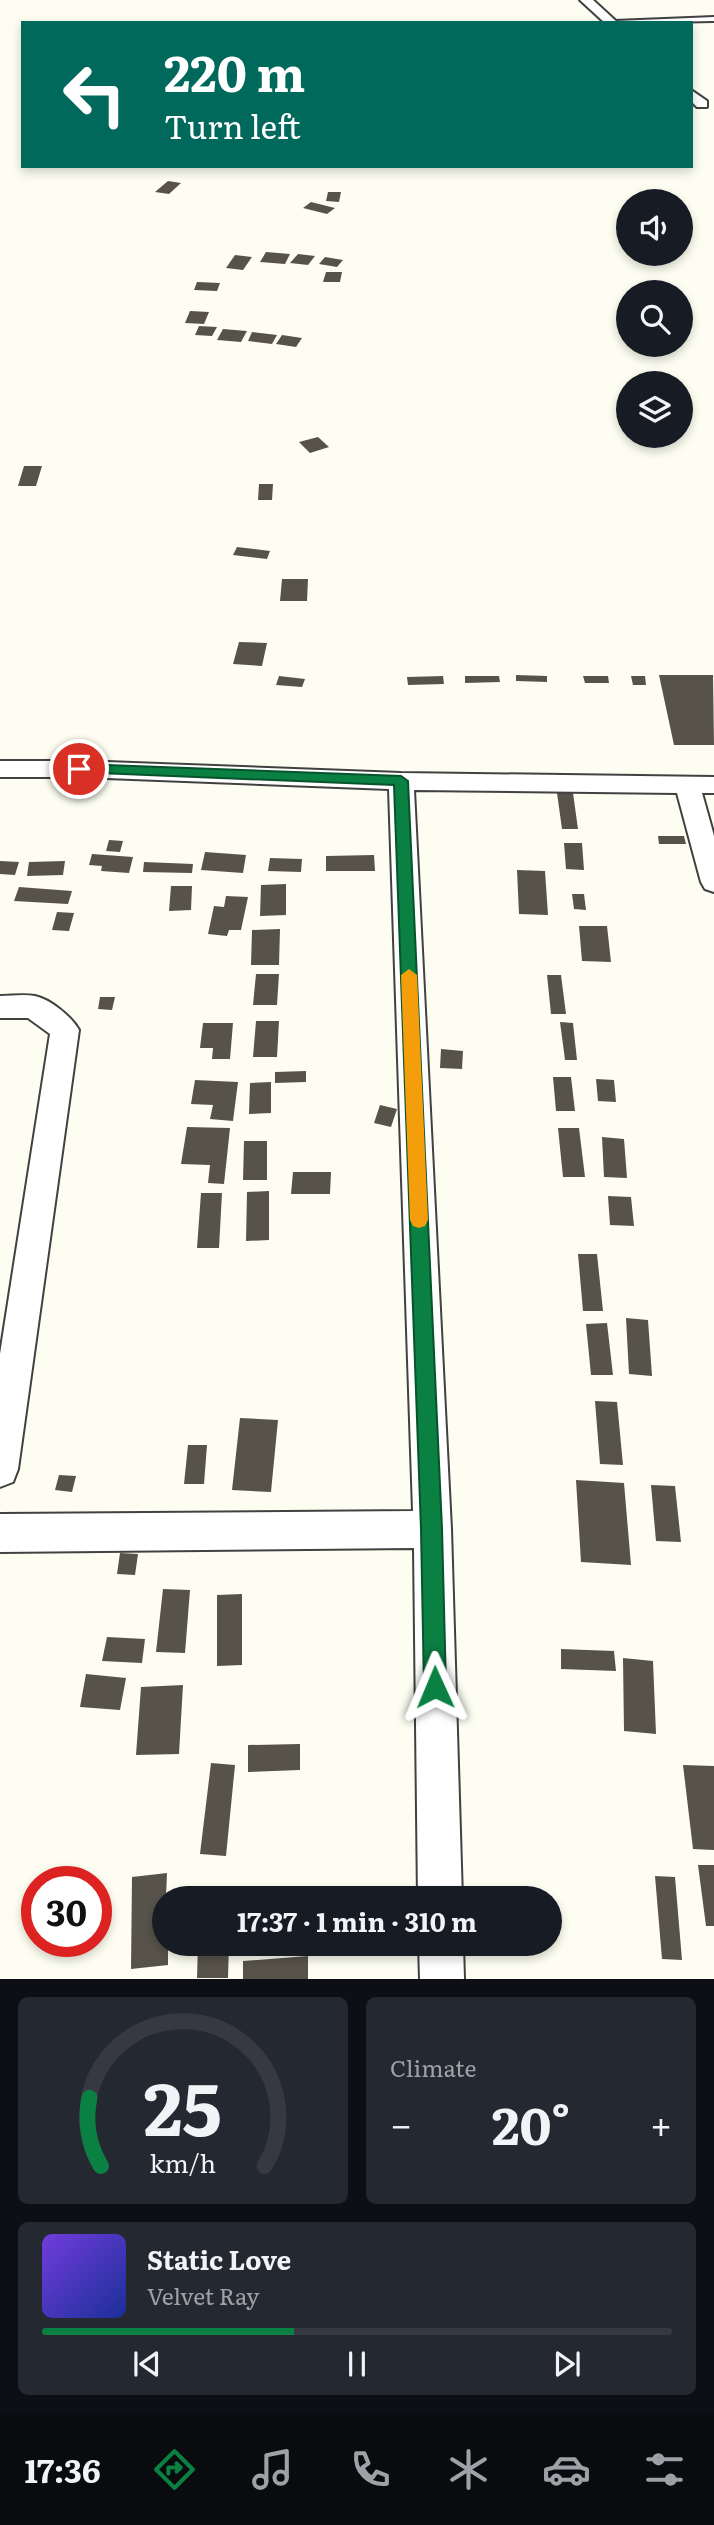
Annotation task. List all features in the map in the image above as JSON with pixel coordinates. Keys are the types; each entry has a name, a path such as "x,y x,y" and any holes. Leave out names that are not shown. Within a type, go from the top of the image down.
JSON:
{"street":[{"path":"586,0 612,21"},
{"path":"693,96 702,104"},
{"path":"0,769 79,769 401,781 714,785"},
{"path":"401,781 432,1529 440,1886"},
{"path":"687,785 714,882"},
{"path":"0,1007 34,1007 65,1030 0,1469"},
{"path":"0,1533 432,1529"},
{"path":"441,1956 442,1979"}],"lane":[{"path":"664,21 714,19"}],"building":[{"path":"168,181 181,183 169,194 155,192"},
{"path":"328,192 341,192 339,202 326,201"},
{"path":"311,202 335,208 327,214 303,208"},
{"path":"266,252 290,254 285,264 260,262"},
{"path":"298,254 315,256 308,265 290,263"},
{"path":"235,255 252,257 243,270 226,268"},
{"path":"325,257 343,260 337,267 319,264"},
{"path":"326,272 342,272 340,282 323,282"},
{"path":"197,282 220,283 217,291 194,290"},
{"path":"190,311 209,312 204,324 185,323"},
{"path":"199,326 217,327 212,336 195,335"},
{"path":"223,329 247,331 241,342 217,340"},
{"path":"252,332 277,335 272,344 248,341"},
{"path":"282,335 302,338 296,347 276,344"},
{"path":"318,437 329,447 310,453 299,442"},
{"path":"24,466 42,466 36,486 18,486"},
{"path":"259,484 273,484 272,500 258,500"},
{"path":"237,547 270,551 267,559 233,555"},
{"path":"282,579 308,579 307,601 280,601"},
{"path":"239,642 267,643 262,666 233,664"},
{"path":"516,675 547,676 547,682 516,681"},
{"path":"659,675 713,675 714,745 674,745"},
{"path":"279,676 305,679 302,687 276,685"},
{"path":"443,676 444,684 408,685 407,677"},
{"path":"465,676 499,676 500,682 465,683"},
{"path":"583,676 608,676 609,683 585,683"},
{"path":"631,676 645,676 646,685 633,685"},
{"path":"557,793 573,793 578,829 562,829"},
{"path":"658,836 684,836 686,844 659,844"},
{"path":"109,840 123,841 120,852 106,851"},
{"path":"564,843 582,843 584,870 566,869"},
{"path":"205,852 246,855 243,873 201,870"},
{"path":"92,854 133,857 129,873 101,871 102,866 89,865"},
{"path":"374,855 375,871 326,871 326,856"},
{"path":"270,858 302,859 301,872 268,871"},
{"path":"0,861 19,862 15,875 0,874"},
{"path":"65,861 63,875 27,876 29,862"},
{"path":"144,862 193,864 192,873 143,872"},
{"path":"517,870 545,871 548,915 519,914"},
{"path":"286,884 286,915 260,916 261,885"},
{"path":"171,886 192,886 191,910 169,911"},
{"path":"19,887 72,891 68,904 14,901"},
{"path":"572,894 584,894 586,910 574,909"},
{"path":"226,896 248,897 241,930 229,930 227,936 208,934 214,906 224,907"},
{"path":"57,912 74,913 69,931 52,930"},
{"path":"579,926 607,926 611,962 582,961"},
{"path":"280,929 279,965 251,965 252,930"},
{"path":"256,974 279,974 277,1005 253,1005"},
{"path":"547,975 561,975 566,1014 551,1014"},
{"path":"100,997 115,997 112,1010 98,1009"},
{"path":"256,1021 279,1021 277,1057 253,1057"},
{"path":"560,1022 573,1023 577,1060 565,1060"},
{"path":"203,1023 233,1023 230,1059 212,1059 213,1048 200,1048"},
{"path":"441,1049 463,1051 462,1069 440,1068"},
{"path":"306,1071 306,1082 275,1083 275,1072"},
{"path":"553,1077 571,1077 575,1111 556,1111"},
{"path":"596,1079 614,1080 616,1102 598,1101"},
{"path":"195,1080 238,1082 233,1121 210,1119 213,1105 191,1104"},
{"path":"271,1082 271,1113 249,1114 250,1083"},
{"path":"380,1105 397,1109 391,1127 374,1123"},
{"path":"187,1127 230,1128 224,1184 208,1183 210,1165 181,1164"},
{"path":"558,1128 579,1128 585,1177 563,1177"},
{"path":"602,1137 624,1139 627,1178 604,1177"},
{"path":"244,1141 267,1141 267,1180 243,1180"},
{"path":"293,1172 331,1172 330,1194 291,1194"},
{"path":"269,1191 269,1240 246,1241 247,1192"},
{"path":"201,1193 222,1193 219,1248 197,1248"},
{"path":"608,1196 631,1197 634,1226 610,1225"},
{"path":"578,1254 597,1254 603,1311 583,1311"},
{"path":"626,1318 648,1320 652,1376 629,1374"},
{"path":"607,1323 613,1375 591,1375 586,1324"},
{"path":"595,1401 617,1402 623,1465 600,1464"},
{"path":"240,1418 278,1420 271,1492 232,1490"},
{"path":"188,1445 207,1445 204,1484 184,1484"},
{"path":"59,1475 76,1476 72,1492 55,1490"},
{"path":"576,1480 624,1483 631,1565 581,1562"},
{"path":"651,1485 675,1486 681,1542 656,1541"},
{"path":"120,1553 138,1554 135,1575 117,1574"},
{"path":"163,1589 190,1590 185,1653 156,1652"},
{"path":"242,1594 242,1665 217,1666 217,1595"},
{"path":"107,1637 145,1639 142,1663 102,1661"},
{"path":"561,1649 614,1651 616,1671 561,1669"},
{"path":"623,1658 653,1661 656,1734 624,1731"},
{"path":"86,1674 126,1678 120,1710 80,1707"},
{"path":"183,1685 179,1754 136,1755 141,1687"},
{"path":"300,1744 300,1770 248,1772 248,1745"},
{"path":"211,1763 235,1765 226,1856 200,1854"},
{"path":"683,1765 714,1766 714,1850 693,1849"},
{"path":"698,1865 714,1865 714,1926 706,1926"},
{"path":"167,1873 166,1886 152,1886 152,1956 168,1956 168,1965 131,1969 132,1877"},
{"path":"655,1876 675,1877 682,1960 662,1959"},
{"path":"198,1956 229,1956 228,1978 197,1978"},
{"path":"308,1956 308,1979 243,1979 243,1961"}],"slow traffic":[{"path":"409,975 419,1220"}],"route":[{"path":"79,769 401,781 432,1529 435,1687"}]}
